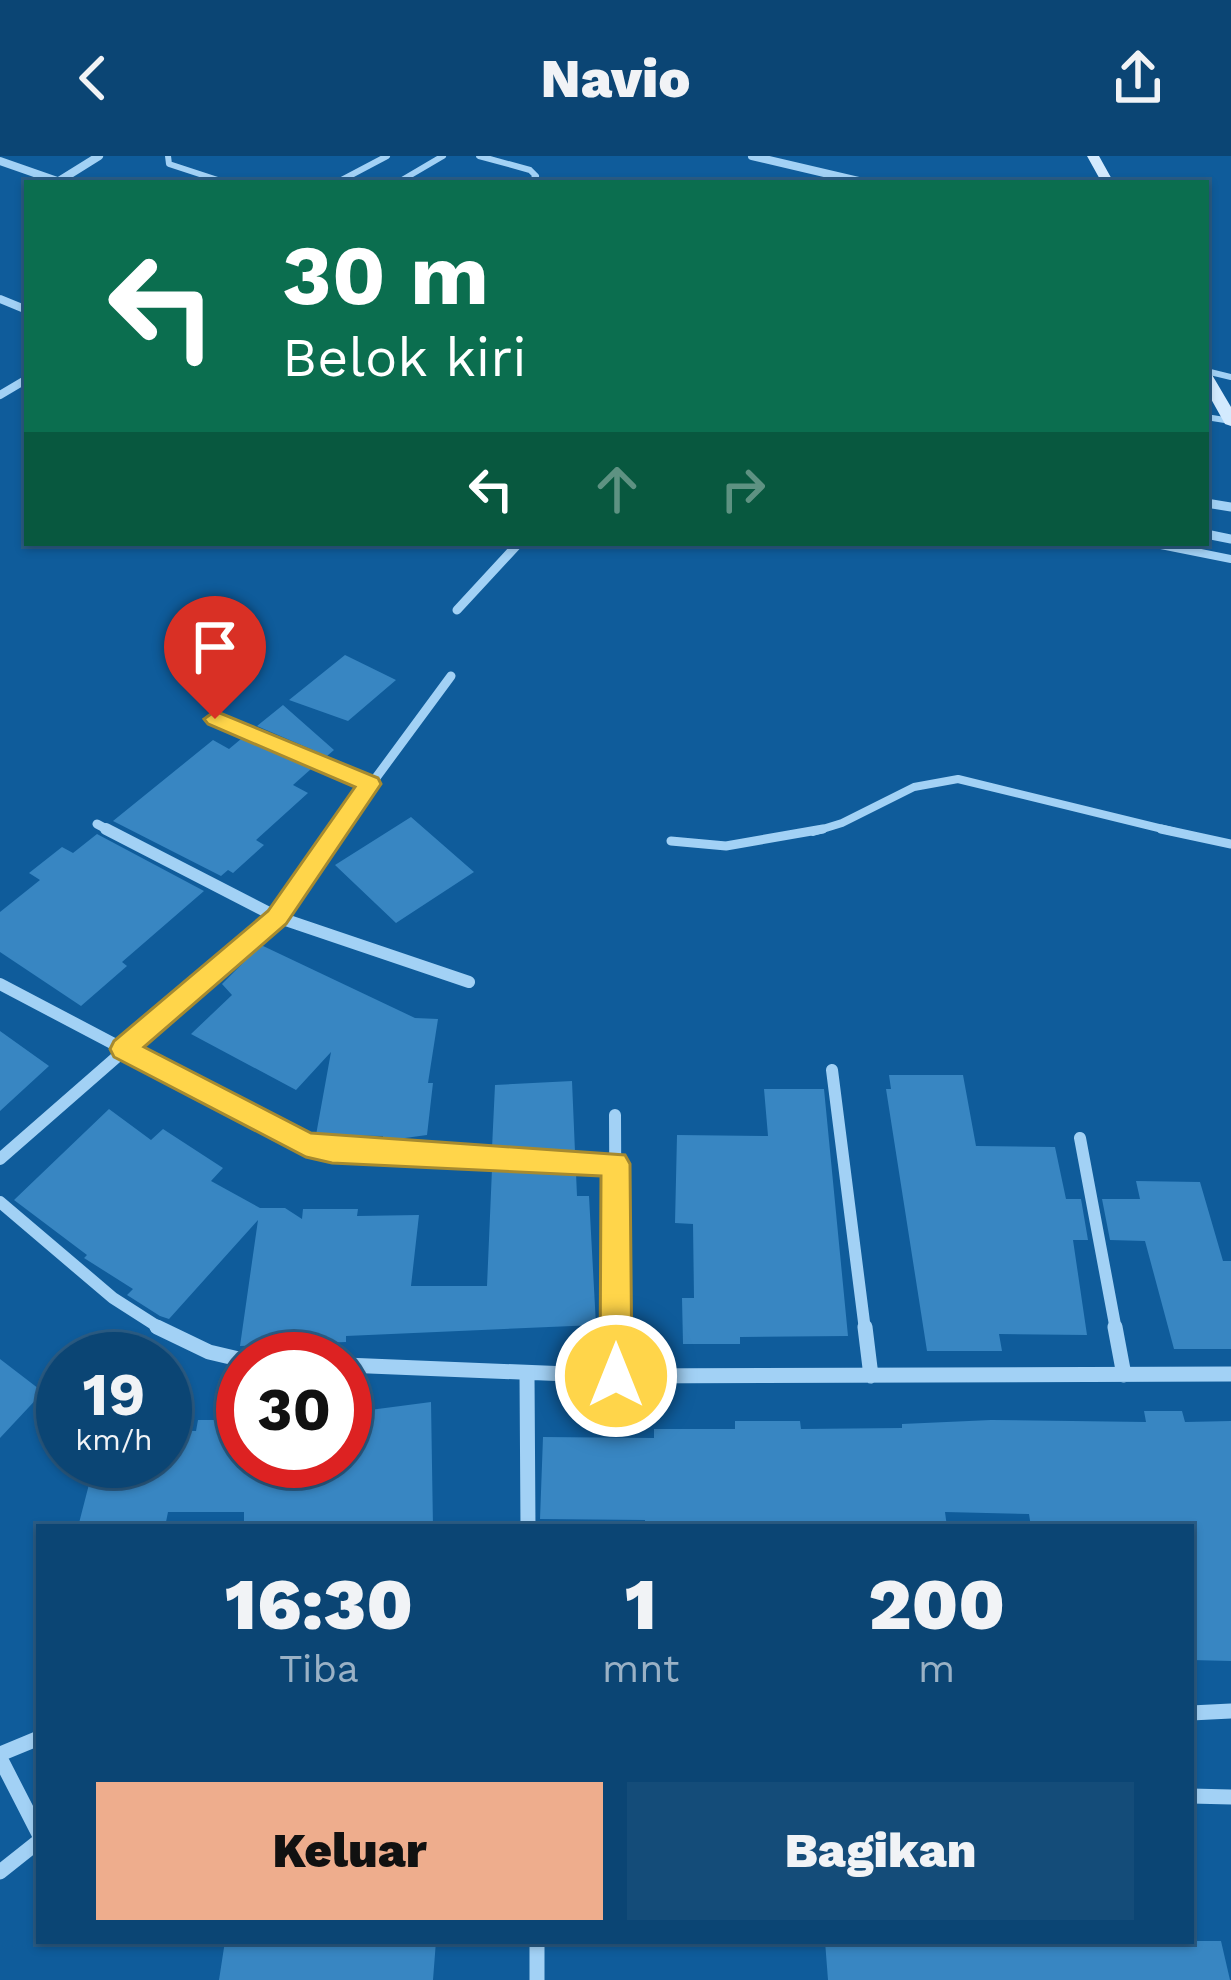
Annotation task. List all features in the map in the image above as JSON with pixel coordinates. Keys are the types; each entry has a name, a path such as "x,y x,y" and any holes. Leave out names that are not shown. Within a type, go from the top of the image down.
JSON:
{"main road":[{"path":"1209,380 1231,421"}],"street":[{"path":"64,180 100,156"},
{"path":"752,156 854,180"},
{"path":"0,161 55,180"},
{"path":"457,610 516,546"},
{"path":"0,1159 277,917 451,676"},
{"path":"215,719 370,784"},
{"path":"97,824 277,917 469,982"},
{"path":"0,984 306,1145 615,1164"},
{"path":"832,1070 871,1376"},
{"path":"615,1114 616,1376"},
{"path":"1080,1138 1124,1375"},
{"path":"0,1202 166,1337 216,1355"},
{"path":"372,1366 616,1376 1231,1374"},
{"path":"527,1374 529,1524"},
{"path":"1194,1713 1231,1712"},
{"path":"36,1739 0,1756 36,1831"},
{"path":"1194,1796 1231,1797"},
{"path":"0,1872 36,1840"},
{"path":"537,1944 537,1980"}],"lane":[{"path":"168,156 170,164 218,180"},
{"path":"342,180 387,156"},
{"path":"402,180 443,156"},
{"path":"479,156 530,170 536,176 533,180"},
{"path":"1166,546 1231,559"},
{"path":"671,842 726,846 796,838 842,823 914,787 958,779 1231,844"}],"building":[{"path":"345,655 396,680 348,721 289,700"},
{"path":"283,705 334,750 327,756 257,726"},
{"path":"241,739 311,769 293,785 308,793 256,840 264,845 233,873 228,870 221,876 113,821 213,740 229,749"},
{"path":"411,817 474,872 396,923 335,865"},
{"path":"97,834 204,891 122,962 127,966 81,1006 0,952 0,912 40,880 29,873 62,847 73,853"},
{"path":"261,945 415,1018 438,1019 428,1083 433,1083 427,1135 383,1141 383,1136 316,1135 331,1052 296,1090 191,1034 232,995 222,984"},
{"path":"0,1031 49,1066 0,1111"},
{"path":"889,1075 963,1075 976,1146 1055,1147 1066,1199 1081,1199 1088,1240 1073,1240 1087,1335 999,1334 1002,1351 927,1351 886,1089 891,1089"},
{"path":"572,1081 575,1152 492,1148 495,1085"},
{"path":"764,1089 824,1089 848,1336 740,1337 740,1344 683,1344 682,1298 694,1298 693,1224 675,1223 677,1135 768,1136"},
{"path":"109,1109 151,1140 163,1129 223,1168 211,1181 260,1208 285,1208 302,1219 303,1209 358,1209 357,1216 419,1215 411,1286 487,1286 492,1169 576,1173 577,1196 589,1196 596,1325 372,1335 242,1332 258,1220 169,1319 127,1295 133,1289 84,1258 87,1255 14,1200"},
{"path":"1136,1181 1200,1182 1223,1261 1231,1261 1231,1349 1174,1349 1145,1241 1110,1240 1102,1199 1140,1199"},
{"path":"0,1359 36,1387 36,1399 0,1438"},
{"path":"431,1402 433,1524 244,1524 244,1512 168,1512 166,1524 79,1524 88,1488 192,1488 192,1431 198,1420 216,1420 216,1488 372,1488 372,1410"},
{"path":"1144,1411 1182,1411 1185,1422 1231,1421 1231,1661 1194,1660 1194,1524 1031,1524 1029,1514 945,1512 947,1524 645,1524 645,1520 540,1519 543,1437 654,1438 654,1429 735,1429 735,1421 800,1421 801,1429 902,1428 902,1424 991,1420 1146,1422"},
{"path":"1221,1941 1230,1980 828,1980 825,1944"},
{"path":"225,1944 436,1944 433,1980 219,1980"}],"route":[{"path":"215,719 370,784 277,917 123,1049 306,1145 615,1164 616,1376"}]}
